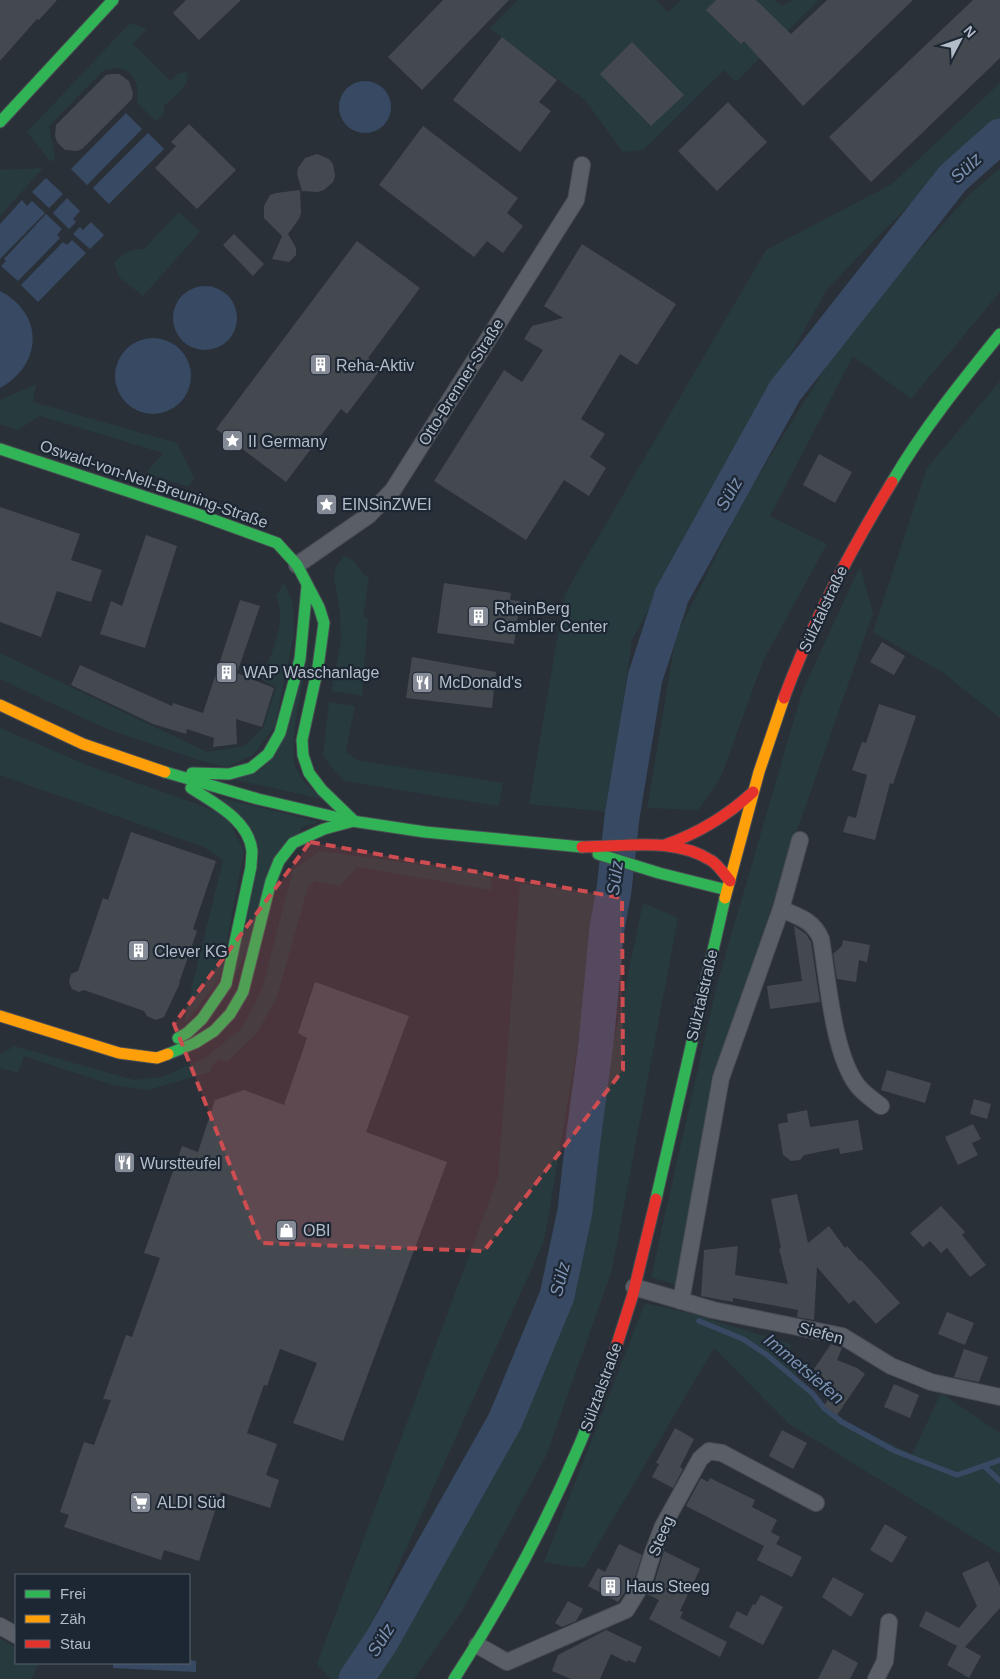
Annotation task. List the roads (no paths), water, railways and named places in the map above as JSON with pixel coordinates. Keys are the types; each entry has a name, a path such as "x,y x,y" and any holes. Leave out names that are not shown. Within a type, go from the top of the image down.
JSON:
{"main road":[{"path":"0,122 113,0"},
{"name":"Sülztalstraße","path":"454,1679 477,1645 535,1542 568,1473 605,1379 628,1312 728,885 768,742 789,684 822,607 859,536 919,441 980,357 1000,334"},
{"name":"Oswald-von-Nell-Breuning-Straße","path":"0,449 277,543 297,566 319,607 324,623 319,659 302,740 303,756 310,773 322,790 354,821"},
{"path":"165,772 229,774 251,768 268,754 280,733 300,659 307,586"},
{"path":"0,705 83,744 165,772 246,796 354,821 451,835 578,847 662,846 684,849 703,856 722,870 728,885"},
{"path":"135,1055 168,1043 187,1033 202,1019 215,1002 226,984 251,866 252,848 245,831 230,813 165,772"},
{"path":"662,846 700,832 720,821 753,792"},
{"path":"0,1016 119,1053 157,1058 195,1044 214,1031 230,1014 242,992 271,881 279,861 293,843 324,829 354,821"},
{"path":"578,847 659,873 728,885"}],"street":[{"name":"Otto-Brenner-Straße","path":"297,566 368,515 393,490 576,200 582,165"},
{"path":"681,1301 721,1078 781,909 800,840"},
{"path":"781,909 811,923 818,931 832,1012 843,1060 858,1086 880,1106"},
{"name":"Siefen","path":"634,1287 714,1310 842,1336 892,1366 931,1382 1000,1397"},
{"name":"Steeg","path":"477,1645 507,1662 626,1610 644,1582 663,1526 700,1459 709,1452 722,1452 816,1503"},
{"path":"876,1679 885,1661 889,1622"},
{"path":"0,1626 15,1635"}],"water":[{"path":"365,81 379,85 387,93 391,107 387,121 379,129 365,133 351,129 343,121 339,107 343,93 351,85"},
{"path":"126,113 142,129 87,185 71,169"},
{"path":"148,133 164,149 109,204 93,188"},
{"path":"46,178 63,194 49,208 32,192"},
{"path":"67,198 80,211 73,219 76,222 69,229 53,213"},
{"path":"22,200 27,206 32,201 45,213 0,259 0,224"},
{"path":"46,214 62,229 57,235 60,238 18,281 1,266 6,261 4,259"},
{"path":"91,222 104,235 90,249 73,234 80,227 83,230"},
{"path":"72,240 86,253 38,302 21,285 63,242 67,245"},
{"path":"205,286 223,292 231,300 237,318 231,336 223,344 205,350 187,344 179,336 173,318 179,300 187,292"},
{"path":"0,291 25,312 31,325 33,339 30,353 24,366 14,378 0,388"},
{"path":"153,338 168,341 180,349 188,361 191,376 188,391 180,403 168,411 153,414 138,411 126,403 118,391 115,376 118,361 126,349 138,341"},
{"path":"190,1660 196,1661 196,1672 113,1668 113,1664 190,1664"}],"waterway":[{"name":"Sülz","path":"356,1679 382,1640 505,1421 557,1296 575,1211 596,1043 607,928 614,890 622,817 645,678 672,595 785,391 953,178 1000,136"},
{"name":"Immetsiefen","path":"699,1321 743,1339 767,1355 813,1394 824,1408 842,1422 895,1451 957,1475 1000,1460"},
{"path":"984,1466 1000,1481"}],"place":[{"name":"Reha-Aktiv","path":"320,365"},
{"name":"II Germany","path":"232,441"},
{"name":"EINSinZWEI","path":"326,504"},
{"name":"RheinBerg Gambler Center","path":"478,617"},
{"name":"WAP Waschanlage","path":"227,672"},
{"name":"McDonald's","path":"423,682"},
{"name":"Clever KG","path":"138,951"},
{"name":"Wurstteufel","path":"124,1163"},
{"name":"OBI","path":"287,1230"},
{"name":"ALDI Süd","path":"141,1502"},
{"name":"Haus Steeg","path":"610,1586"}]}
